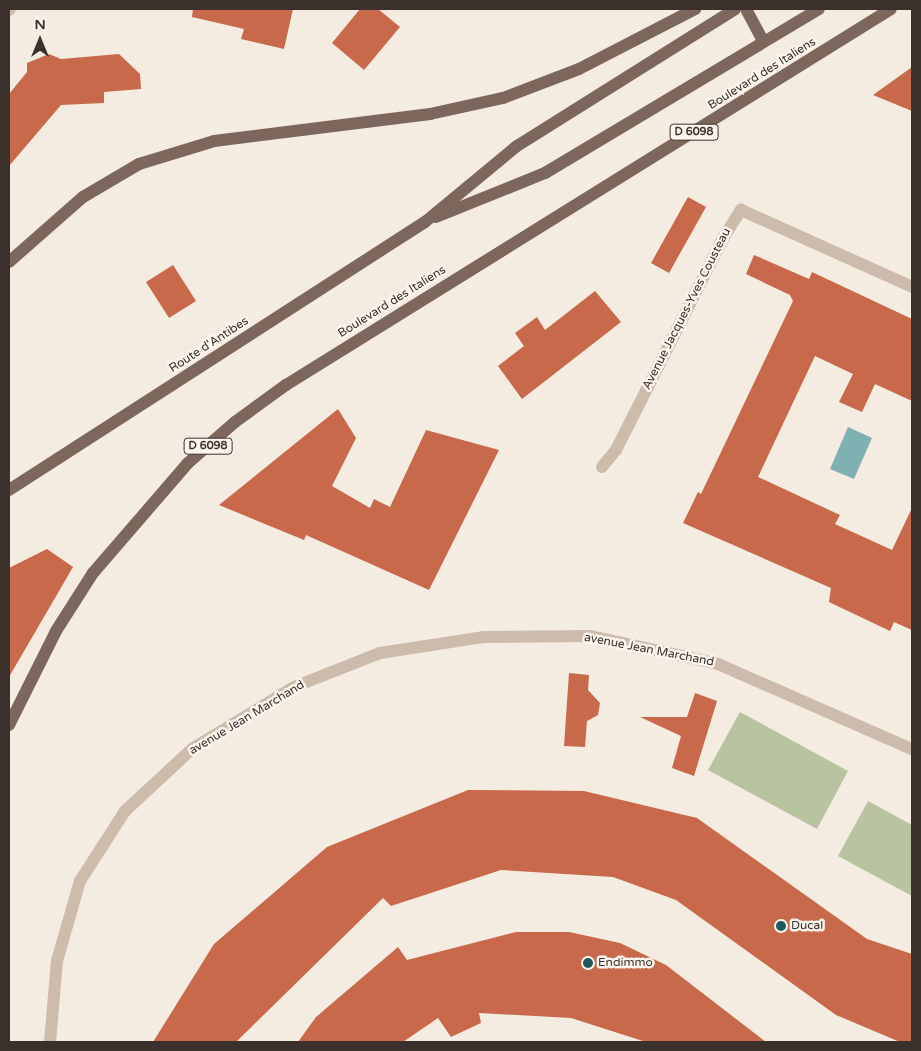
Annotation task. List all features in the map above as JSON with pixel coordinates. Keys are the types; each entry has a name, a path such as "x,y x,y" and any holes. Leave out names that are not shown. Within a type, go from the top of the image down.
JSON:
{"main road":[{"path":"9,262 83,197 140,164 214,141 430,114 503,98 579,68 694,9"},
{"path":"425,222 517,146 735,9"},
{"path":"746,9 763,41"},
{"path":"425,222 545,173 819,9"},
{"name":"Boulevard des Italiens","path":"9,725 56,631 93,572 188,463 235,422 286,385 891,9"},
{"name":"Route d'Antibes","path":"9,490 425,222"}],"street":[{"name":"Avenue Jacques-Yves Cousteau","path":"602,467 616,450 722,240 742,210 912,287"},
{"name":"avenue Jean Marchand","path":"50,1042 57,961 80,881 125,811 200,744 294,687 380,653 483,637 591,636 718,664 912,749"}],"green space":[{"path":"740,712 848,771 817,829 708,770"},
{"path":"868,801 912,825 912,896 838,856"}],"water":[{"path":"848,427 872,438 854,479 830,469"}],"building":[{"path":"193,9 293,9 284,49 241,39 244,29 192,17"},
{"path":"360,9 378,9 400,27 364,70 332,43"},
{"path":"49,54 61,59 119,54 140,74 141,89 104,92 104,103 61,105 9,166 9,94 27,72 27,63"},
{"path":"912,67 912,111 873,95"},
{"path":"688,197 706,207 669,273 651,263"},
{"path":"754,255 809,279 812,272 912,319 912,401 875,384 862,412 839,402 853,374 815,356 758,477 840,515 835,524 892,550 912,508 912,630 894,622 890,631 829,602 831,588 683,523 698,492 701,494 793,301 790,295 746,274"},
{"path":"173,265 196,301 169,318 146,282"},
{"path":"595,291 621,322 522,399 498,366 524,346 515,333 537,317 545,330"},
{"path":"338,409 356,438 332,486 370,508 374,499 390,507 426,430 499,450 429,590 306,535 304,540 219,505"},
{"path":"47,549 73,567 9,677 9,568"},
{"path":"569,673 589,675 588,690 600,703 598,715 587,721 585,747 564,746"},
{"path":"695,693 717,701 694,776 672,768 681,736 640,717 687,717"},
{"name":"Ducal","path":"468,790 584,791 697,818 867,939 912,954 912,1042 900,1042 836,1015 676,900 613,877 501,870 391,906 383,898 236,1042 153,1042 214,944 327,847"},
{"path":"516,932 569,932 620,943 666,965 766,1042 646,1042 571,1018 479,1013 481,1023 451,1037 438,1018 403,1042 298,1042 316,1017 398,947 407,960"}],"place":[{"name":"Ducal","path":"781,926"},
{"name":"Endimmo","path":"588,963"}]}
